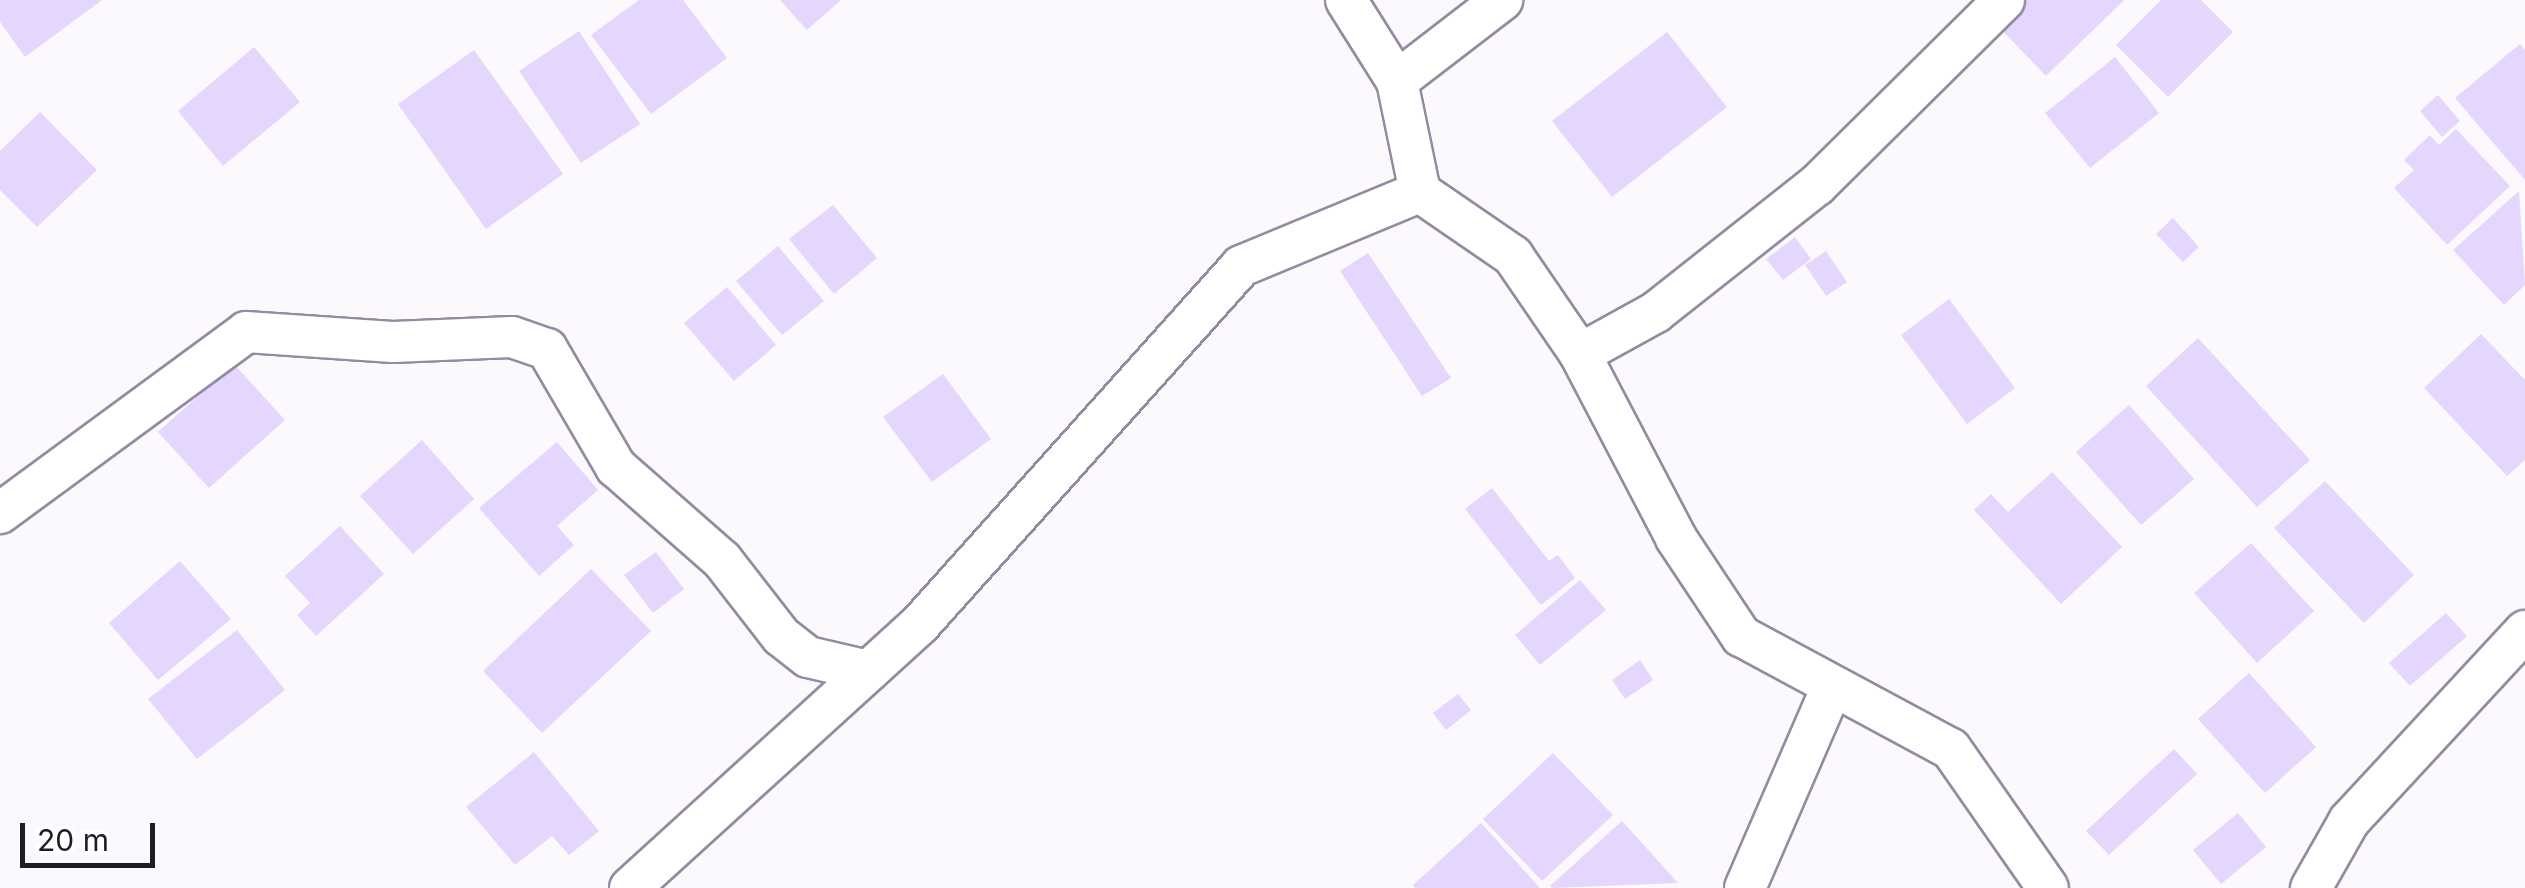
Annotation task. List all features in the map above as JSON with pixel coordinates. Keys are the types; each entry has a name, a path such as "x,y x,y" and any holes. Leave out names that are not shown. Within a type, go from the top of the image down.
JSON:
{"street":[{"path":"1346,0 1397,81 1420,192 1513,256 1580,354 1676,538 1741,636 1830,692 1951,750 2048,888"},
{"path":"1397,81 1502,0"},
{"path":"1580,354 1656,312 1818,185 2004,0"},
{"path":"630,888 868,672 1241,266 1420,192"},
{"path":"0,514 246,332 393,342 512,338 546,349 616,467 722,560 781,636 808,657 868,672"},
{"path":"2311,888 2349,821 2525,632"},
{"path":"1745,888 1830,692"}],"building":[{"path":"0,0 102,0 25,57 0,22"},
{"path":"639,0 683,0 727,58 651,114 591,35"},
{"path":"780,0 841,0 807,30"},
{"path":"2018,0 2124,0 2046,76 1995,23"},
{"path":"2161,0 2201,0 2233,32 2168,97 2116,45"},
{"path":"579,31 640,124 581,163 519,71"},
{"path":"1667,32 1727,107 1612,197 1552,121"},
{"path":"2520,44 2525,50 2525,180 2455,98"},
{"path":"254,47 300,102 223,166 178,111"},
{"path":"474,50 563,174 486,229 398,104"},
{"path":"2115,57 2159,113 2090,168 2045,113"},
{"path":"2438,95 2460,121 2442,137 2420,111"},
{"path":"40,112 97,170 37,227 0,190 0,151"},
{"path":"2456,129 2510,186 2447,245 2394,188 2414,170 2404,160 2430,135 2439,145"},
{"path":"2519,191 2525,285 2504,305 2453,250"},
{"path":"833,205 877,258 834,294 789,239"},
{"path":"2173,218 2199,247 2183,262 2156,234"},
{"path":"1795,237 1811,259 1783,280 1766,259"},
{"path":"778,246 824,301 782,335 736,281"},
{"path":"1826,251 1847,282 1826,296 1805,265"},
{"path":"1368,253 1451,378 1422,396 1340,271"},
{"path":"727,287 776,345 734,381 684,323"},
{"path":"1949,299 2015,388 1967,424 1901,335"},
{"path":"2481,334 2525,380 2525,460 2507,476 2424,388"},
{"path":"2198,338 2310,460 2257,507 2146,386"},
{"path":"234,364 285,420 209,488 158,432"},
{"path":"943,374 991,439 932,482 883,417"},
{"path":"2129,405 2194,479 2141,525 2076,452"},
{"path":"422,440 474,499 413,554 360,496"},
{"path":"557,442 598,490 557,526 574,545 539,576 479,508"},
{"path":"2052,472 2122,547 2061,604 1974,510 1991,494 2008,512"},
{"path":"2325,481 2414,575 2364,623 2274,528"},
{"path":"1492,488 1549,561 1558,555 1575,578 1541,605 1465,509"},
{"path":"340,526 384,574 316,636 297,615 310,603 285,576"},
{"path":"2251,543 2314,611 2257,663 2194,593"},
{"path":"656,552 684,589 653,613 624,575"},
{"path":"180,561 231,619 158,680 109,623"},
{"path":"591,569 651,631 542,733 483,671"},
{"path":"1580,580 1606,610 1540,665 1515,635"},
{"path":"2446,613 2467,636 2410,686 2389,663"},
{"path":"237,630 285,690 197,759 148,699"},
{"path":"1640,660 1653,680 1625,699 1612,680"},
{"path":"2249,673 2316,747 2265,793 2198,719"},
{"path":"1458,694 1471,710 1446,730 1433,713"},
{"path":"2174,749 2197,774 2109,855 2086,831"},
{"path":"534,752 599,831 569,855 552,836 515,865 466,807"},
{"path":"1553,753 1613,815 1542,881 1483,819"},
{"path":"2238,813 2266,847 2221,884 2193,850"},
{"path":"1622,821 1678,883 1550,886"},
{"path":"1481,823 1540,888 1415,888 1413,885"}]}
